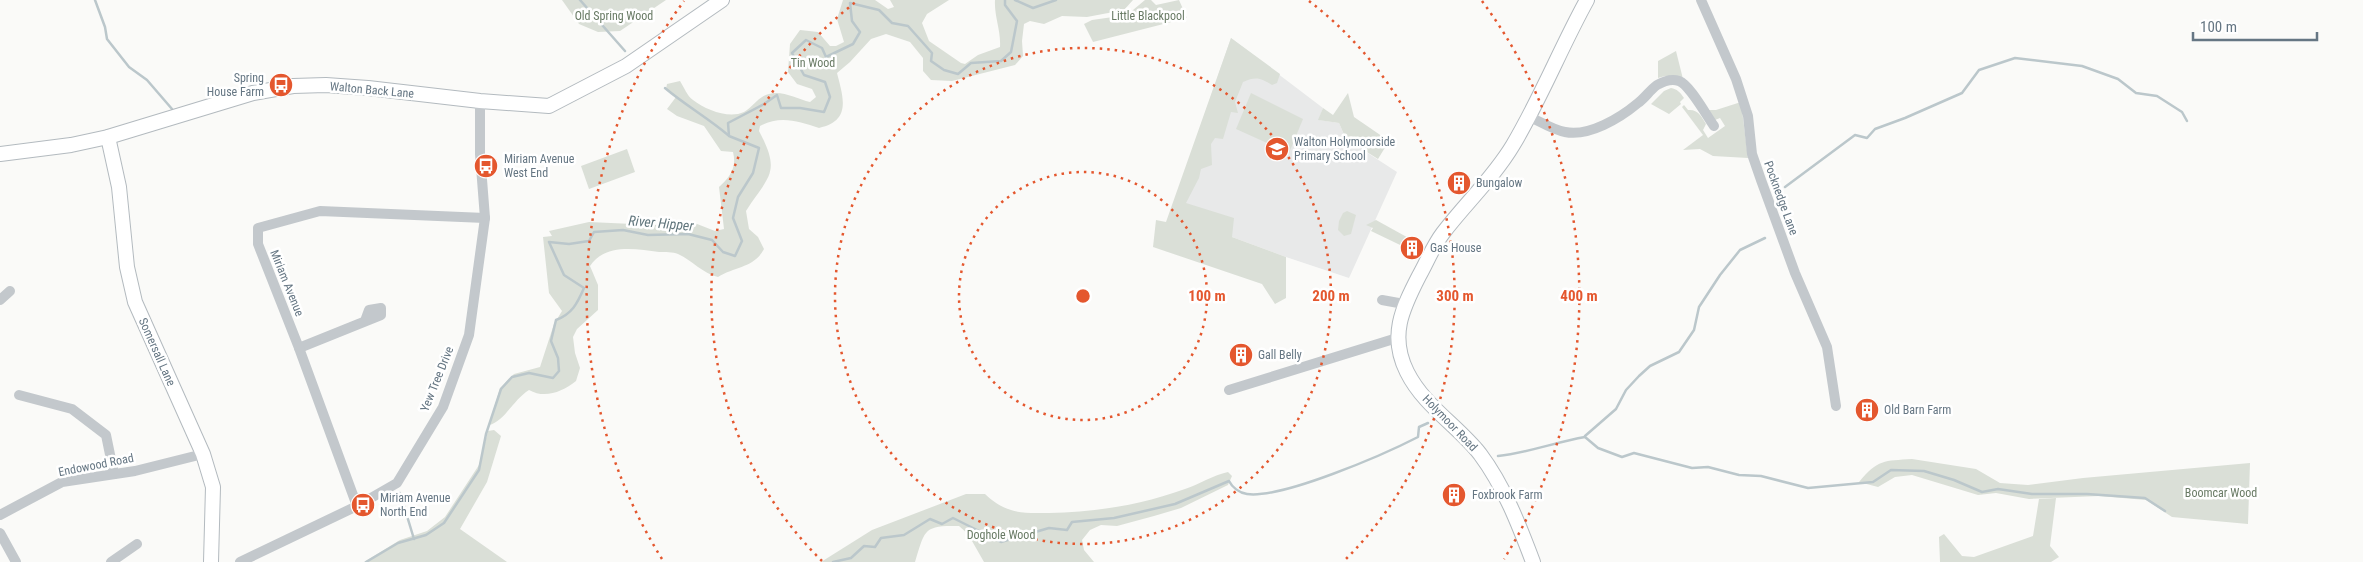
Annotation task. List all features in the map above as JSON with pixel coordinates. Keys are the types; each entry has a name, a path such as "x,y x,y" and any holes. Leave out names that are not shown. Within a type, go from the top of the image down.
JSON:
{"street":[{"name":"Walton Back Lane","path":"0,154 71,145 108,137 254,93 293,86 326,85 368,88 480,101 552,105 626,66 722,0"},
{"name":"Holymoor Road","path":"1533,562 1522,534 1492,473 1479,453 1424,398 1407,372 1398,348 1397,338 1404,304 1441,235 1510,151 1530,117 1588,0"},
{"name":"Pocknedge Lane","path":"1701,0 1736,79 1748,116 1752,154 1795,273 1827,347 1836,406"},
{"path":"1530,117 1566,133 1586,131 1605,124 1622,114 1638,103 1657,85 1669,79 1680,81 1689,90 1714,126"},
{"name":"Yew Tree Drive","path":"240,562 356,506 397,483 442,407 468,335 484,218 480,154 480,101"},
{"name":"Somersall Lane","path":"108,137 119,187 126,267 135,302 203,454 213,487 211,562"},
{"name":"Miriam Avenue","path":"356,506 299,348 258,244 258,228 320,211 484,218"},
{"path":"0,300 10,291"},
{"path":"1382,300 1404,304"},
{"path":"299,348 365,321"},
{"path":"1229,390 1397,338"},
{"path":"19,395 72,409 106,435 114,474"},
{"name":"Endowood Road","path":"0,515 62,482 114,474 203,454"},
{"path":"0,533 16,562"},
{"path":"112,562 137,544"}],"shaded area":[{"name":"Walton Holymoorside Primary School","path":"1231,38 1323,108 1319,120 1339,123 1346,139 1397,172 1349,278 1232,237 1175,200"}],"green space":[{"name":"Old Spring Wood","path":"562,0 666,0 620,31 598,32 579,24"},
{"name":"Tin Wood","path":"843,0 875,0 888,9 894,7 890,0 949,0 927,14 922,23 929,41 965,64 978,55 1000,47 995,0 1133,0 1124,10 1087,17 1062,16 1044,24 1030,21 1024,24 1023,56 1015,65 952,81 931,80 923,71 923,58 910,42 886,34 871,39 837,73 843,107 837,120 819,128 789,120 774,121 760,126 759,131 766,145 771,166 766,182 746,211 749,229 758,237 764,249 760,255 750,263 718,277 707,273 674,253 622,249 604,254 596,259 590,266 598,285 598,310 577,329 573,337 575,353 580,368 576,381 553,393 541,394 529,390 499,420 489,425 500,388 514,374 540,367 554,324 562,311 549,293 543,237 552,236 549,231 589,222 655,225 692,222 715,231 724,229 719,187 732,172 734,163 733,152 721,151 704,126 677,116 667,109 676,97 666,89 667,84 680,81 687,94 693,100 704,107 725,114 744,112 765,95 774,93 810,102 816,97 812,89 797,84 788,72 790,44 800,30 818,32 830,46 836,46 844,42 837,19"},
{"name":"Little Blackpool","path":"1145,0 1151,0 1156,5 1179,0 1187,18 1093,42 1084,24 1092,20 1127,15"},
{"path":"1231,38 1280,74 1277,83 1272,85 1258,79 1243,82 1235,102 1238,113 1231,112 1223,139 1215,138 1211,144 1212,165 1201,169 1199,178 1186,203 1234,218 1232,237 1286,257 1286,298 1275,304 1262,284 1153,247 1156,220 1166,222"},
{"path":"1676,51 1683,79 1665,76 1658,78 1658,61"},
{"path":"1671,88 1678,91 1684,98 1680,102 1681,104 1669,114 1651,104 1664,91"},
{"path":"1251,93 1303,119 1289,153 1236,129"},
{"path":"1348,93 1354,117 1389,141 1378,159 1346,139 1339,123 1318,120 1323,108 1333,115"},
{"path":"1741,102 1748,158 1713,156 1700,149 1683,150 1703,135 1682,107 1684,105 1688,110 1697,112 1701,116 1706,124 1703,130 1708,138 1725,126 1720,118 1715,120 1708,110 1716,110"},
{"path":"627,149 635,172 589,189 581,166"},
{"path":"1347,211 1356,215 1351,234 1344,236 1338,230 1339,221 1343,213"},
{"path":"1376,220 1414,241 1422,249 1423,256 1371,231 1373,228 1366,225"},
{"path":"494,430 501,436 487,482 460,529 507,562 364,562 400,540 427,531 445,517 479,465 488,431"},
{"name":"Boomcar Wood","path":"1912,459 1976,469 2000,483 2028,485 2083,478 2250,463 2248,524 2172,517 2146,500 2099,496 2029,499 1996,493 1978,495 1912,475 1895,477 1878,487 1859,482 1877,465 1888,461"},
{"name":"Doghole Wood","path":"1228,472 1232,476 1228,485 1181,508 1117,526 1101,525 1090,530 1082,540 1084,550 1094,562 984,562 968,534 959,526 947,526 938,527 927,532 915,562 821,562 872,530 966,494 985,494 1000,505 1020,512 1084,511 1118,507 1168,495"},
{"path":"2056,498 2050,546 2059,557 2051,562 1940,562 1939,537 1944,534 1962,556 1974,557 2033,536 2039,499"}],"waterway":[{"path":"95,0 105,27 107,39 129,67 147,80 172,109"},
{"path":"580,0 625,51"},
{"name":"River Hipper","path":"366,562 398,543 426,535 444,523 479,470 486,434 501,389 512,377 529,373 553,378 559,371 558,358 551,341 556,320 562,318 573,308 584,288 564,275 549,242 569,244 589,241 594,232 623,230 648,235 688,234 712,240 723,252 735,256 742,241 733,218 738,197 753,173 759,148 729,136 728,123 777,95 781,108 800,108 824,112 830,97 825,82 804,75 792,53 806,40 822,48 826,57 853,44 860,32 852,21 850,3 879,10 892,23 908,26 932,53 931,61 944,70 958,74 971,63 1001,61 1011,52 1017,21 1005,5 1005,0"},
{"name":"River Hipper","path":"1015,0 1033,8 1056,0"},
{"path":"1785,187 1855,135 1867,138 1875,129 1962,93 1979,70 2015,58 2082,66 2118,79 2136,93 2157,96 2182,112 2187,121"},
{"path":"665,88 728,135"},
{"path":"1585,436 1616,409 1626,390 1650,366 1679,352 1694,330 1699,307 1720,275 1740,250 1765,238"},
{"path":"833,562 851,558 864,546 875,547 881,538 904,535 930,519 942,524 953,518 1001,542 1049,528 1067,530 1072,522 1114,518 1175,504 1229,481 1236,489 1247,494 1263,494 1284,490 1333,474 1403,445 1418,437 1419,427 1428,423"},
{"path":"1498,456 1585,437 1598,448 1622,457 1634,453 1692,468 1708,467 1739,475 1761,476 1808,488 1873,482 1891,470 1924,471 1954,480 1982,492 1998,489 2032,494 2087,494 2145,498 2165,511"},
{"path":"400,493 414,539"}],"place":[{"name":"Spring House Farm","path":"281,85"},
{"name":"Walton Holymoorside Primary School","path":"1277,149"},
{"name":"Miriam Avenue West End","path":"486,166"},
{"name":"Bungalow","path":"1459,183"},
{"name":"Gas House","path":"1412,248"},
{"name":"Gall Belly","path":"1241,355"},
{"name":"Old Barn Farm","path":"1867,410"},
{"name":"Foxbrook Farm","path":"1454,495"},
{"name":"Miriam Avenue North End","path":"363,505"}]}
